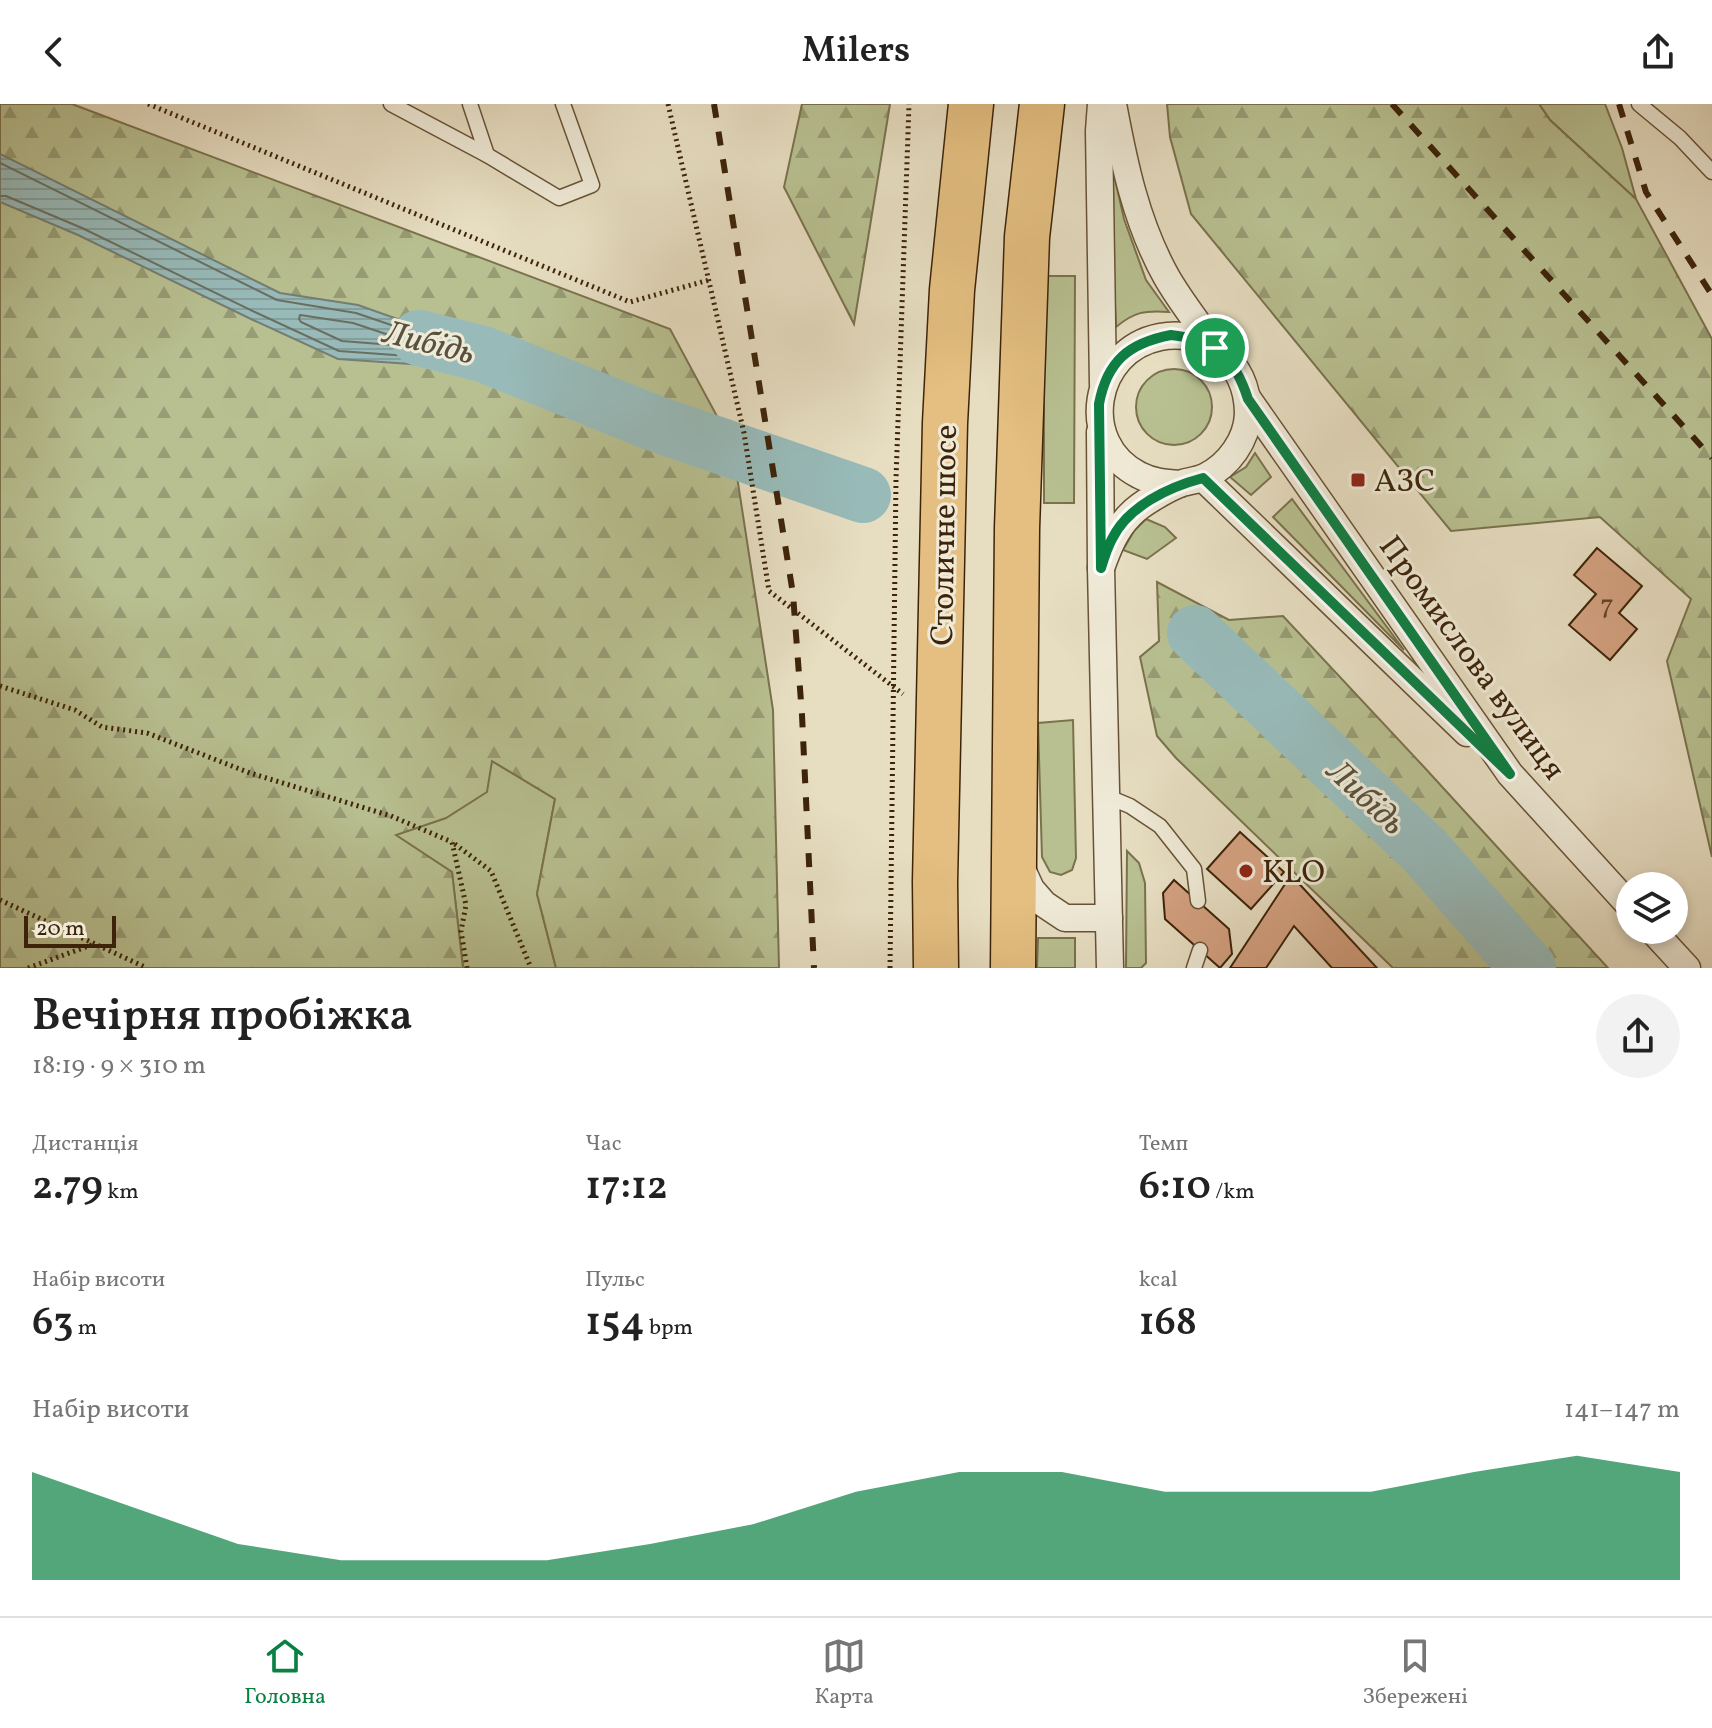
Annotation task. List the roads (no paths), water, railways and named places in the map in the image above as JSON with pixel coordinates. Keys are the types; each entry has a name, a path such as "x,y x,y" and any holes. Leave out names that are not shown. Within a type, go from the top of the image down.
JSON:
{"highway":[{"name":"Столичне шосе","path":"936,968 935,882 945,423 951,305 971,104"},
{"path":"1013,968 1017,528 1027,237 1042,104"}],"street":[{"path":"1101,104 1103,386 1099,404 1110,968"},
{"path":"1101,568 1113,537 1131,513 1220,468 1243,437 1248,418 1248,399 1241,378 1230,361 1215,348 1166,277 1144,229 1126,173 1113,104"},
{"path":"1103,386 1113,366 1129,350 1149,339 1171,335 1194,338 1215,348"},
{"name":"Промислова вулиця","path":"1248,399 1510,774 1616,891"},
{"path":"1100,422 1107,443 1128,468 1137,475 1158,482 1192,481 1510,774"},
{"path":"1013,849 1031,889 1044,904 1065,918 1109,918"},
{"path":"1665,944 1687,968"}],"lane":[{"path":"391,104 559,198 592,185 563,104"},
{"path":"470,104 487,155"},
{"path":"1639,104 1680,138 1712,172"},
{"path":"1106,796 1130,806 1160,826 1194,869 1198,901"},
{"path":"1194,968 1200,950"}],"water":[{"path":"0,154 280,293 358,305 434,332 498,349 484,369 338,359 78,235 0,202"}],"waterway":[{"name":"Либідь","path":"419,338 483,354 651,422 863,495"},
{"name":"Либідь","path":"1195,633 1425,851 1528,968"}],"railway":[{"path":"714,104 793,594 814,968"},
{"path":"1392,104 1712,458"},
{"path":"1619,104 1646,192 1712,295"}],"place":[{"name":"АЗС","path":"1358,480"},
{"name":"KLO","path":"1246,871"}]}
